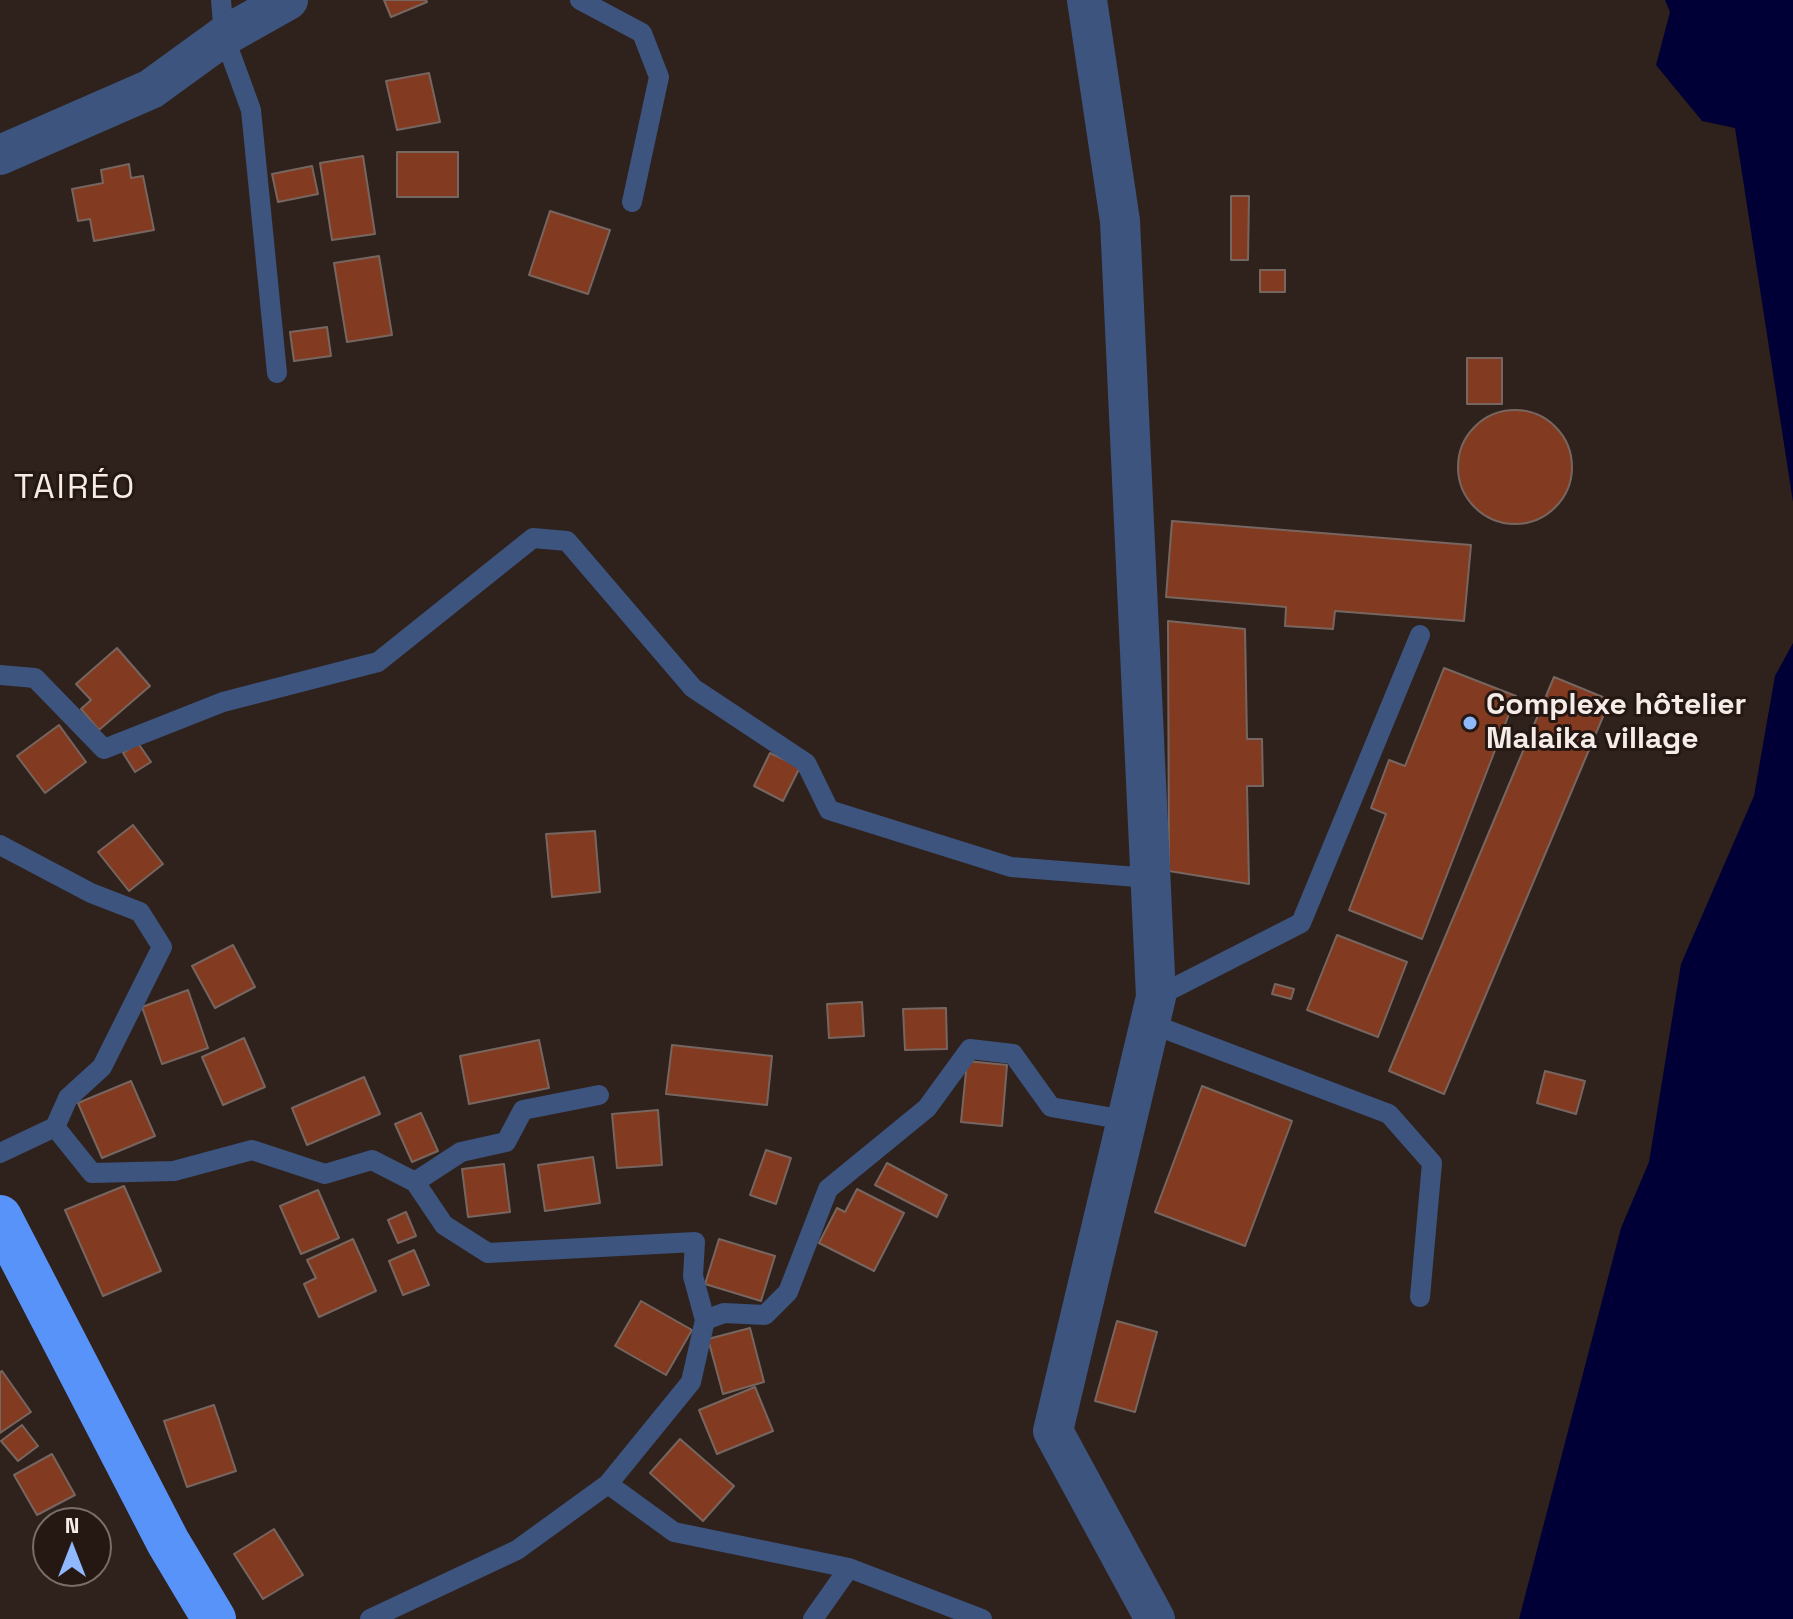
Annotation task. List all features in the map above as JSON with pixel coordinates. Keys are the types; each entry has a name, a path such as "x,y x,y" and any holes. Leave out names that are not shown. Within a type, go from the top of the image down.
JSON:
{"highway":[{"path":"0,1217 168,1542 214,1619"}],"street":[{"path":"0,155 151,89 222,18 288,0"},
{"path":"1087,0 1120,221 1150,878 1153,1010 1053,1431 1155,1619"}],"lane":[{"path":"580,0 642,33 659,77 632,202"},
{"path":"222,18 251,110 277,373"},
{"path":"0,675 35,678 104,749 223,702 378,662 533,538 567,541 693,688 806,763 829,810 1011,867 1150,878"},
{"path":"1153,1010 1301,923 1420,635"},
{"path":"0,845 91,893 140,912 162,947 102,1067 68,1098 55,1127 0,1153"},
{"path":"1153,1010 1389,1114 1432,1163 1420,1297"},
{"path":"705,1320 724,1313 765,1315 788,1292 828,1189 927,1108 970,1049 1013,1054 1051,1107 1125,1120"},
{"path":"415,1182 461,1152 506,1142 523,1110 599,1095"},
{"path":"55,1127 92,1173 174,1171 252,1150 325,1174 372,1160 415,1182 444,1225 488,1253 695,1242 693,1276 705,1320 691,1382 608,1484 517,1550 370,1619"},
{"path":"608,1484 674,1532 849,1568 982,1619"},
{"path":"813,1619 849,1568"}],"shaded area":[{"path":"1665,0 1793,0 1793,502 1735,128 1702,121 1656,65 1670,12"},
{"path":"1793,643 1793,1619 1519,1619 1621,1228 1649,1162 1681,964 1754,796 1775,676"}],"building":[{"path":"384,0 426,0 427,2 391,17"},
{"path":"429,73 440,122 397,130 386,81"},
{"path":"397,152 458,152 458,197 397,197"},
{"path":"363,156 375,234 332,240 320,163"},
{"path":"129,164 131,178 143,176 154,230 94,241 90,219 78,221 72,189 103,183 101,170"},
{"path":"312,166 318,194 278,202 272,174"},
{"path":"1231,196 1249,196 1248,260 1231,260"},
{"path":"550,211 610,230 588,294 529,275"},
{"path":"379,256 392,335 347,342 334,263"},
{"path":"1260,270 1285,270 1285,292 1260,292"},
{"path":"327,327 331,356 294,361 290,332"},
{"path":"1467,358 1502,358 1502,404 1467,404"},
{"path":"1515,410 1537,414 1555,427 1568,445 1572,467 1568,489 1555,507 1537,520 1515,524 1493,520 1475,507 1462,489 1458,467 1462,445 1475,427 1493,414"},
{"path":"1172,521 1471,545 1464,621 1335,611 1333,629 1285,626 1286,607 1166,597"},
{"path":"1168,621 1245,629 1247,739 1262,739 1263,786 1247,786 1249,884 1169,871"},
{"path":"117,648 150,686 99,730 81,709 91,700 76,684"},
{"path":"1444,668 1516,696 1422,939 1349,910 1386,814 1371,808 1389,760 1405,766"},
{"path":"1554,677 1610,700 1444,1094 1389,1071"},
{"path":"59,725 86,762 45,793 17,756"},
{"path":"138,743 151,762 135,772 123,753"},
{"path":"770,753 800,767 783,801 754,786"},
{"path":"133,825 163,864 129,891 98,852"},
{"path":"595,831 600,892 552,897 546,834"},
{"path":"1337,935 1407,962 1378,1037 1307,1010"},
{"path":"233,945 255,987 215,1008 192,966"},
{"path":"1275,984 1294,989 1291,999 1272,994"},
{"path":"188,990 208,1048 162,1064 142,1007"},
{"path":"862,1002 864,1036 829,1038 827,1004"},
{"path":"946,1008 947,1049 905,1050 903,1009"},
{"path":"244,1038 265,1087 223,1105 202,1057"},
{"path":"539,1040 549,1088 469,1104 460,1056"},
{"path":"672,1045 772,1056 767,1105 666,1094"},
{"path":"967,1061 1007,1065 1002,1126 961,1122"},
{"path":"1545,1071 1585,1081 1576,1114 1537,1103"},
{"path":"364,1077 380,1114 307,1145 292,1108"},
{"path":"131,1081 155,1136 102,1158 78,1103"},
{"path":"1202,1086 1292,1121 1245,1246 1155,1212"},
{"path":"658,1110 662,1165 617,1168 612,1114"},
{"path":"421,1113 438,1151 412,1162 395,1124"},
{"path":"766,1150 791,1158 776,1204 750,1195"},
{"path":"593,1157 600,1203 545,1211 538,1165"},
{"path":"887,1163 947,1195 937,1217 875,1185"},
{"path":"504,1164 510,1212 468,1217 462,1169"},
{"path":"124,1186 161,1271 103,1296 65,1210"},
{"path":"857,1189 904,1213 874,1271 819,1243 837,1208 845,1212"},
{"path":"318,1190 339,1238 301,1254 280,1206"},
{"path":"406,1212 416,1236 398,1243 388,1220"},
{"path":"353,1239 376,1291 319,1317 304,1284 316,1278 307,1260"},
{"path":"719,1239 775,1256 761,1301 705,1284"},
{"path":"414,1250 429,1285 403,1295 389,1261"},
{"path":"641,1301 692,1330 666,1375 615,1346"},
{"path":"1117,1321 1157,1332 1135,1412 1095,1401"},
{"path":"750,1328 764,1382 723,1394 708,1339"},
{"path":"0,1372 31,1412 0,1433"},
{"path":"755,1387 773,1431 717,1454 699,1410"},
{"path":"214,1405 236,1471 187,1487 164,1421"},
{"path":"22,1425 38,1446 18,1461 1,1441"},
{"path":"680,1439 734,1486 703,1521 650,1473"},
{"path":"52,1454 75,1495 52,1507 32,1507 14,1475"},
{"path":"274,1529 303,1575 263,1599 234,1554"}],"place":[{"name":"Complexe hôtelier Malaika village","path":"1470,723"}],"district":[{"name":"TAIRÉO","path":"75,489"}]}
